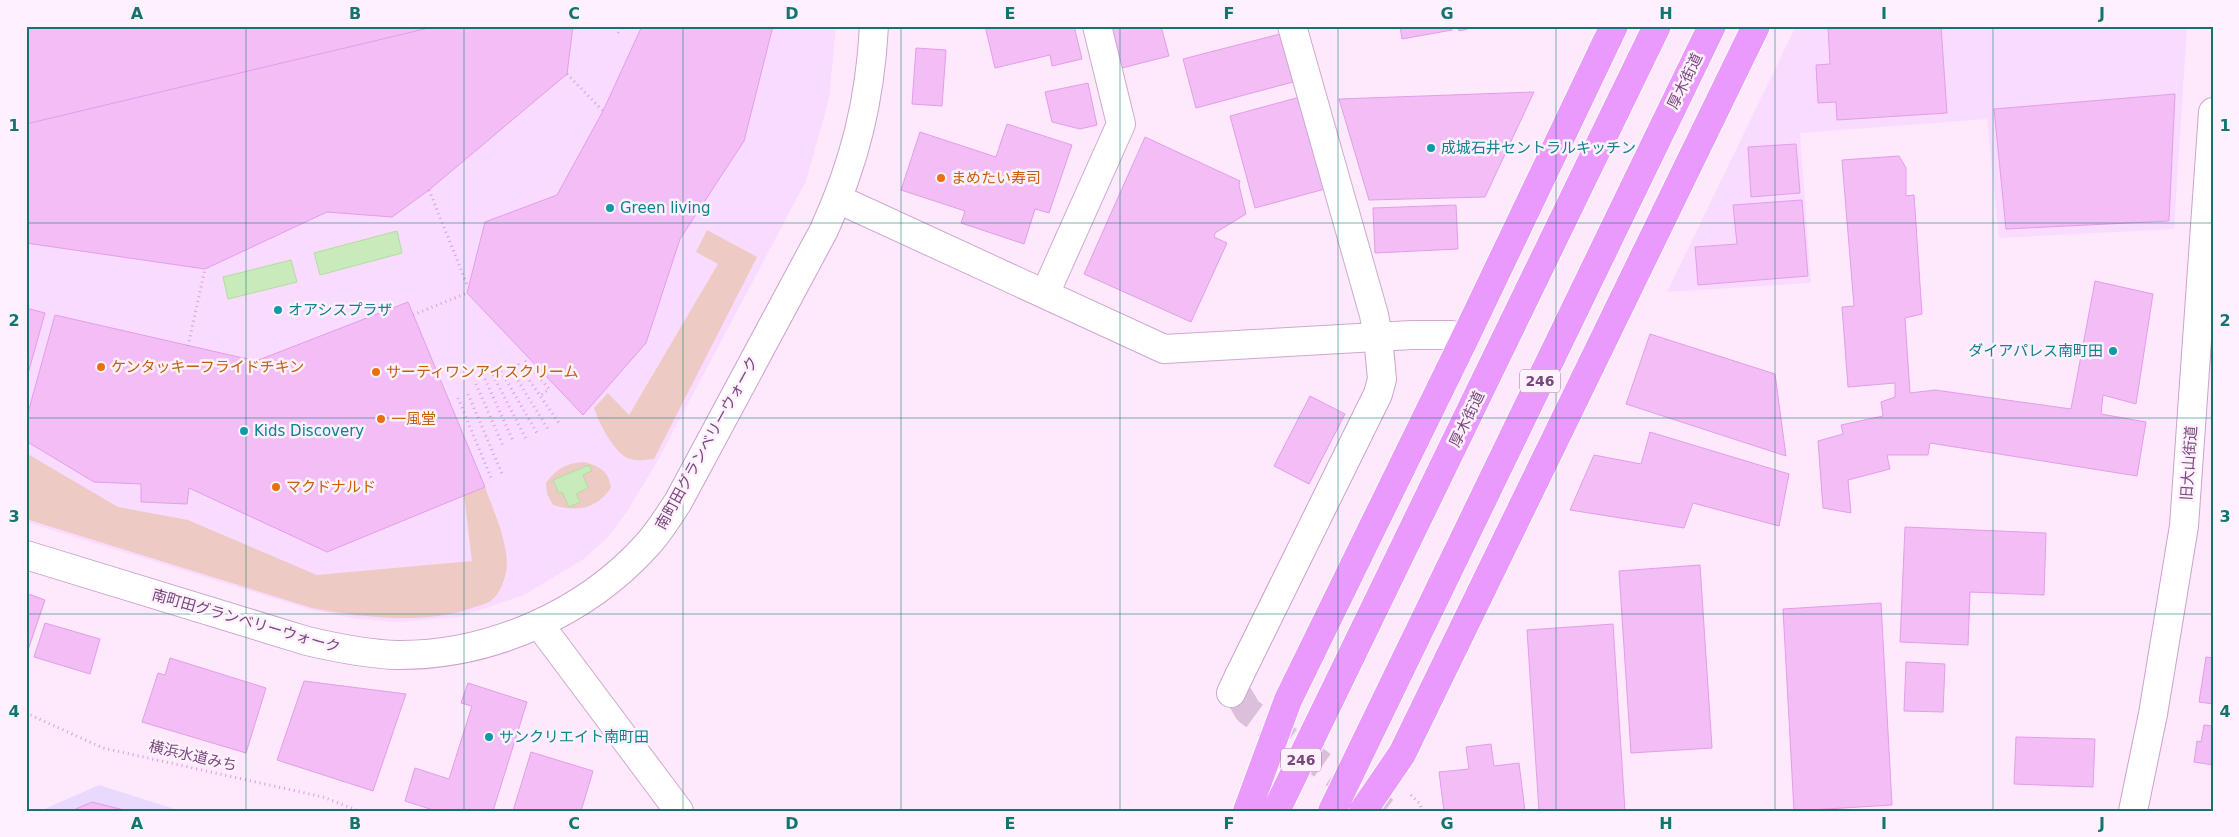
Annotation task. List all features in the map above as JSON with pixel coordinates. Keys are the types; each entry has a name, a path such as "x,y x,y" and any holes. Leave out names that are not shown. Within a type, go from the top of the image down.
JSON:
{"highway":[{"path":"1247,811 1288,700 1465,338 1614,26"},
{"name":"厚木街道","path":"1276,811 1657,26"},
{"name":"厚木街道","path":"1332,811 1712,26"},
{"path":"1363,811 1402,754 1756,26"}],"street":[{"name":"南町田グランベリーウォーク","path":"26,555 307,642 354,652 397,655 436,653 490,642 540,624 572,606 605,584 641,552 659,531 678,502 824,230 838,199 858,139 872,66 874,26"},
{"path":"1045,294 1121,124 1097,26"},
{"path":"1236,688 1378,394 1382,379 1374,315 1292,26"},
{"name":"旧大山街道","path":"2133,811 2153,714 2184,526 2205,342 2213,112"},
{"path":"838,199 1164,348 1378,337 1452,335 1465,338"},
{"path":"540,624 679,811"}],"path":[{"path":"618,33 622,26"},
{"path":"567,74 603,111"},
{"path":"429,190 468,286"},
{"path":"188,346 205,269"},
{"path":"413,315 467,293"},
{"path":"524,361 549,389 540,396"},
{"path":"518,364 559,423"},
{"path":"510,368 548,428"},
{"path":"501,371 537,433"},
{"path":"493,375 526,438"},
{"path":"485,379 514,443"},
{"path":"476,384 504,448"},
{"path":"468,394 503,476"},
{"path":"458,398 492,480"},
{"name":"横浜水道みち","path":"26,713 103,748 323,797 359,811"},
{"path":"1407,791 1420,804 1422,811"}],"shaded area":[{"path":"26,26 836,26 829,99 806,181 657,462 626,513 609,536 584,559 524,595 459,617 398,622 357,619 312,610 26,522"},
{"path":"1796,26 2187,26 2174,229 1999,238 1987,119 1800,133 1811,283 1667,292"},
{"path":"707,230 757,257 654,459 630,459 613,445 594,408 608,393 629,415 718,264 696,252"},
{"path":"397,231 402,253 320,275 314,253"},
{"path":"291,260 297,282 228,299 223,277"},
{"path":"26,453 118,507 188,520 317,575 472,561 464,495 485,487 504,541 507,562 506,572 498,594 493,599 482,605 456,613 416,618 395,618 352,615 312,608 26,519"},
{"path":"585,462 606,474 611,488 599,501 592,505 570,508 553,505 547,494 546,483 563,467"},
{"path":"589,465 592,471 583,475 588,488 576,494 580,502 569,507 562,492 559,494 553,480"},
{"path":"99,785 181,811 40,811"}],"building":[{"path":"26,26 573,26 567,74 429,190 392,217 327,212 205,269 26,243"},
{"path":"26,26 437,26 26,124"},
{"name":"Green living","path":"642,26 773,26 744,141 680,239 646,343 583,415 467,293 485,222 557,195 603,111"},
{"path":"985,26 1074,26 1082,59 1052,66 1050,55 995,68"},
{"path":"1108,26 1161,26 1169,56 1118,69"},
{"path":"1400,26 1451,26 1452,30 1402,39"},
{"path":"1458,26 1479,26 1459,31"},
{"path":"1828,26 1941,26 1947,113 1837,120 1836,102 1818,103 1816,65 1830,64"},
{"path":"1280,34 1293,82 1196,108 1183,59"},
{"path":"916,48 946,50 942,106 912,104"},
{"path":"1088,83 1097,125 1080,129 1052,122 1045,92"},
{"name":"成城石井セントラルキッチン","path":"1534,92 1485,197 1369,200 1339,99"},
{"path":"2175,94 2169,221 2006,229 1994,109"},
{"path":"1300,97 1325,189 1255,208 1230,116"},
{"path":"1007,124 1072,145 1049,213 1035,209 1024,244 961,223 965,211 901,190 920,132 996,157"},
{"path":"1145,137 1240,181 1239,185 1246,214 1215,233 1214,237 1227,243 1191,322 1084,274"},
{"path":"1796,144 1800,193 1751,197 1748,147"},
{"name":"ダイアパレス南町田","path":"1899,156 1906,168 1906,196 1914,195 1922,314 1905,318 1910,393 1935,390 2071,409 2095,281 2153,294 2136,404 2103,395 2101,414 2146,422 2137,476 1930,443 1928,455 1887,455 1890,469 1848,480 1851,513 1823,508 1818,441 1843,434 1841,425 1883,416 1881,402 1895,397 1895,383 1848,387 1842,307 1854,306 1842,160"},
{"path":"1802,200 1808,276 1698,285 1695,247 1737,244 1733,205"},
{"path":"1456,205 1458,249 1375,253 1373,208"},
{"name":"Kids Discovery","path":"408,302 485,487 327,552 189,488 187,504 141,502 141,484 94,482 26,441 26,420 55,315 256,361"},
{"path":"26,308 45,313 26,381"},
{"path":"1650,334 1775,374 1786,456 1626,404"},
{"path":"1310,396 1345,414 1309,484 1274,466"},
{"path":"1650,432 1789,474 1779,526 1693,503 1684,528 1570,510 1594,455 1641,464"},
{"path":"1905,527 2046,533 2044,595 1970,592 1968,645 1900,642"},
{"path":"1700,565 1712,748 1631,753 1619,571"},
{"path":"26,593 45,600 28,650 26,650"},
{"path":"1881,603 1892,805 1794,811 1783,609"},
{"path":"45,623 100,639 90,674 34,657"},
{"path":"1613,624 1625,811 1539,811 1527,630"},
{"path":"2206,657 2213,658 2213,704 2199,702"},
{"path":"170,658 266,688 246,753 142,722 158,673 165,675"},
{"path":"1906,662 1945,664 1943,712 1904,711"},
{"path":"304,681 406,694 373,791 277,760"},
{"name":"サンクリエイト南町田","path":"468,683 527,702 493,811 436,811 405,801 415,768 449,779 472,706 461,703"},
{"path":"2204,725 2213,726 2213,765 2194,762 2197,741 2201,742"},
{"path":"2016,737 2095,739 2093,787 2014,784"},
{"path":"1491,744 1494,766 1519,763 1525,811 1444,811 1439,772 1469,769 1466,747"},
{"path":"531,752 593,771 581,811 513,811"},
{"path":"92,802 128,811 71,811"}],"tunnel":[{"path":"1238,694 1248,711 1385,811"}],"place":[{"name":"成城石井セントラルキッチン","path":"1431,148"},
{"name":"まめたい寿司","path":"941,178"},
{"name":"Green living","path":"610,208"},
{"name":"オアシスプラザ","path":"278,310"},
{"name":"ダイアパレス南町田","path":"2113,351"},
{"name":"ケンタッキーフライドチキン","path":"101,367"},
{"name":"サーティワンアイスクリーム","path":"376,372"},
{"name":"一風堂","path":"381,419"},
{"name":"Kids Discovery","path":"244,431"},
{"name":"マクドナルド","path":"276,487"},
{"name":"サンクリエイト南町田","path":"489,737"}]}
